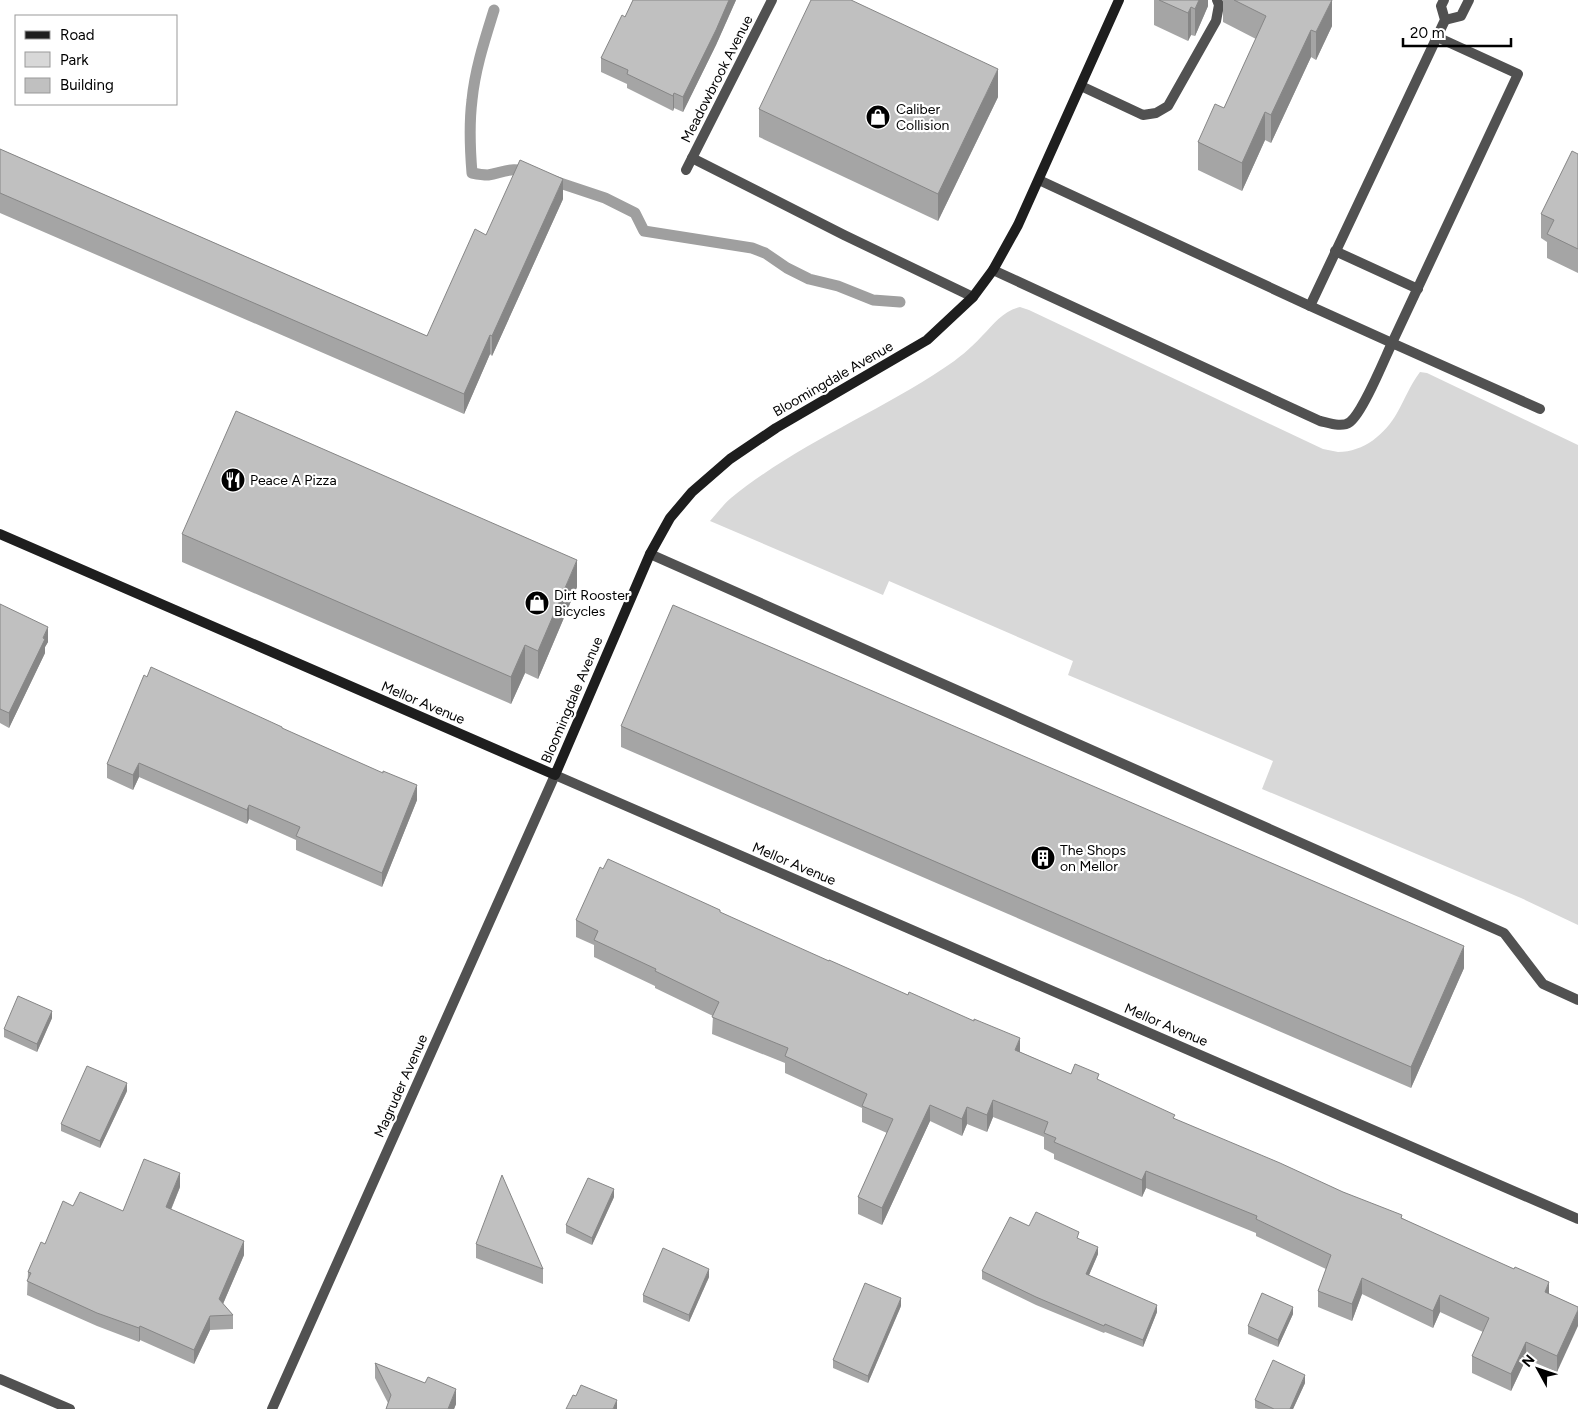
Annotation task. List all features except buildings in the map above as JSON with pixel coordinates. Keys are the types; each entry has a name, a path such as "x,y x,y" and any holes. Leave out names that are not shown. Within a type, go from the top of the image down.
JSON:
{"street":[{"name":"Meadowbrook Avenue","path":"686,170 772,0"},
{"name":"Bloomingdale Avenue","path":"555,775 650,554 670,518 692,492 730,459 776,428 928,340 973,297 994,270 1018,225 1119,0"},
{"path":"1081,86 1143,115 1156,113 1168,106 1216,21 1219,5 1217,0"},
{"path":"1310,306 1445,20 1441,6 1444,0"},
{"path":"1445,20 1461,16 1469,0"},
{"path":"994,270 1320,421 1336,425 1349,423 1359,412 1518,74 1437,38"},
{"path":"692,158 844,236 973,297"},
{"path":"1039,180 1540,410"},
{"path":"1335,251 1418,289"},
{"name":"Mellor Avenue","path":"0,534 1578,1219"},
{"path":"650,554 1504,933 1543,984 1578,1000"},
{"name":"Magruder Avenue","path":"272,1409 555,775"},
{"path":"0,1379 70,1409"}],"green space":[{"path":"1020,307 1323,449 1338,452 1357,449 1380,435 1392,421 1420,372 1427,373 1578,445 1578,925 1521,898 1262,789 1273,761 1068,675 1073,661 889,581 883,595 710,521 731,498 756,479 809,446 918,385 969,349 1004,315"}],"waterway":[{"path":"494,10 473,88 470,127 472,173 488,175 514,170 531,173"},
{"path":"548,179 605,198 635,213 644,231 752,248 765,253 787,268 809,279 838,286 873,300 900,302"}],"place":[{"name":"Caliber Collision","path":"878,117"},
{"name":"Peace A Pizza","path":"233,480"},
{"name":"Dirt Rooster Bicycles","path":"537,603"},
{"name":"The Shops on Mellor","path":"1043,858"}]}
